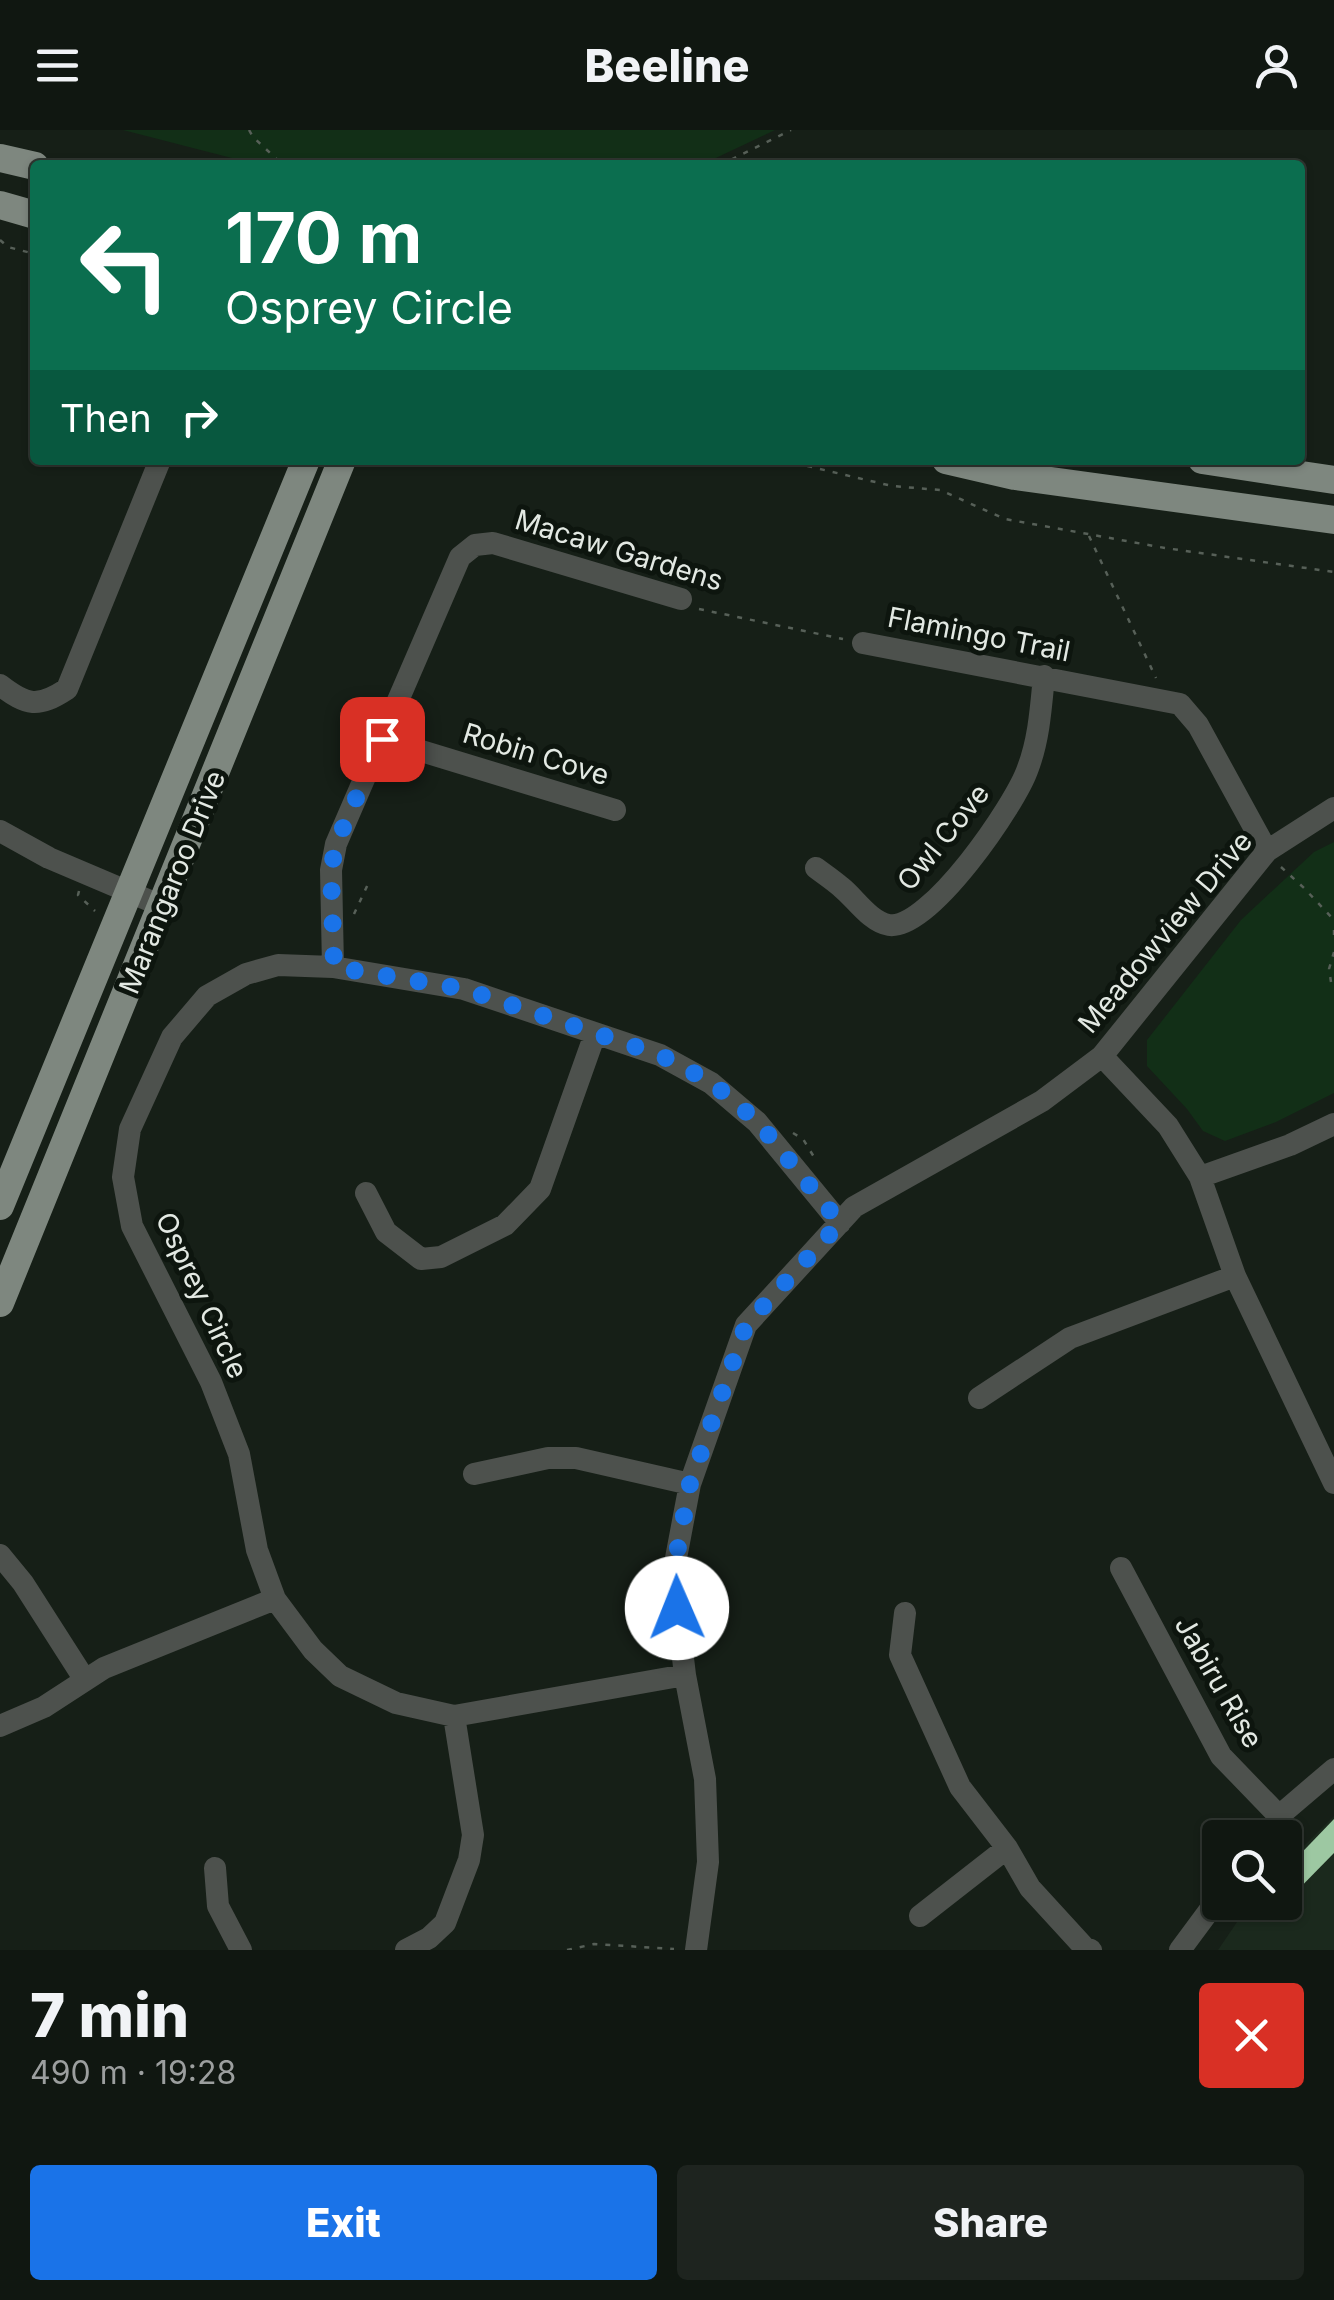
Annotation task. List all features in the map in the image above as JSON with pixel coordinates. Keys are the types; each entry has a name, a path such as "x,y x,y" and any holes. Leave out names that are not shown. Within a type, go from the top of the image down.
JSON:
{"main road":[{"path":"0,158 30,165"},
{"path":"0,205 30,213"},
{"name":"Marangaroo Drive","path":"0,1206 304,465"},
{"name":"Marangaroo Drive","path":"0,1303 340,465"},
{"path":"967,465 1014,476 1334,520"},
{"path":"1235,465 1334,480"}],"street":[{"path":"0,685 28,702 52,700 68,689 158,465"},
{"name":"Macaw Gardens","path":"334,967 331,870 336,844 460,557 475,544 492,543 681,598"},
{"name":"Flamingo Trail","path":"863,643 1167,701"},
{"name":"Owl Cove","path":"816,868 884,924 901,925 914,919 940,896 1010,808 1030,764 1044,676"},
{"path":"1167,701 1180,704 1198,725 1267,851"},
{"name":"Robin Cove","path":"382,739 615,810"},
{"name":"Meadowview Drive","path":"696,1950 708,1862 705,1779 685,1675 673,1574 690,1484 746,1325 854,1207 1042,1101 1102,1056 1267,851 1334,808"},
{"path":"0,831 48,858 162,906"},
{"name":"Osprey Circle","path":"685,1675 454,1716 396,1703 340,1676 313,1650 275,1599 257,1550 239,1454 212,1382 132,1226 124,1177 130,1129 172,1037 208,996 246,974 278,965 334,967 464,989 660,1055 711,1082 758,1122 840,1223"},
{"path":"366,1193 386,1232 421,1259 442,1258 505,1225 540,1189 596,1034"},
{"path":"1102,1056 1168,1126 1200,1176 1236,1276 1334,1483"},
{"path":"1200,1176 1290,1145 1334,1124"},
{"path":"980,1398 1070,1338 1236,1276"},
{"path":"474,1474 548,1458 576,1458 690,1484"},
{"path":"0,1555 23,1583 84,1680"},
{"name":"Jabiru Rise","path":"1121,1568 1221,1756 1279,1816"},
{"path":"0,1726 44,1708 104,1668 275,1599"},
{"path":"905,1613 900,1654 960,1787 1007,1848 1030,1888 1091,1950"},
{"path":"406,1950 430,1938 446,1924 469,1860 473,1834 454,1716"},
{"path":"1276,1820 1334,1768"},
{"path":"920,1916 1007,1848"},
{"path":"215,1868 218,1906 241,1950"},
{"path":"1180,1950 1202,1920"}],"path":[{"path":"249,130 278,160"},
{"path":"730,160 791,130"},
{"path":"0,240 30,253"},
{"path":"803,465 892,486 940,490 1005,519 1166,548 1334,572"},
{"path":"1088,534 1167,701"},
{"name":"Macaw Gardens","path":"681,598 698,608 780,626"},
{"name":"Flamingo Trail","path":"780,626 863,643"},
{"path":"1267,851 1334,920"},
{"path":"354,914 368,884"},
{"path":"1331,982 1329,968 1334,952"},
{"path":"785,1127 803,1139 817,1163"},
{"path":"568,1950 594,1944 671,1948"}],"shaded area":[{"path":"1334,1816 1334,1950 1218,1950 1238,1920 1302,1920 1302,1848"}],"green space":[{"path":"123,130 775,130 712,160 240,160"},
{"path":"1334,842 1334,1093 1276,1122 1225,1141 1203,1131 1147,1066 1147,1040 1241,920 1314,852"}],"building":[{"path":"1334,1819 1334,1853 1302,1886 1302,1852"}],"route":[{"path":"382,739 336,844 331,870 334,967 464,989 660,1055 711,1082 758,1122 840,1223 746,1325 690,1484 673,1574 677,1608"}]}
